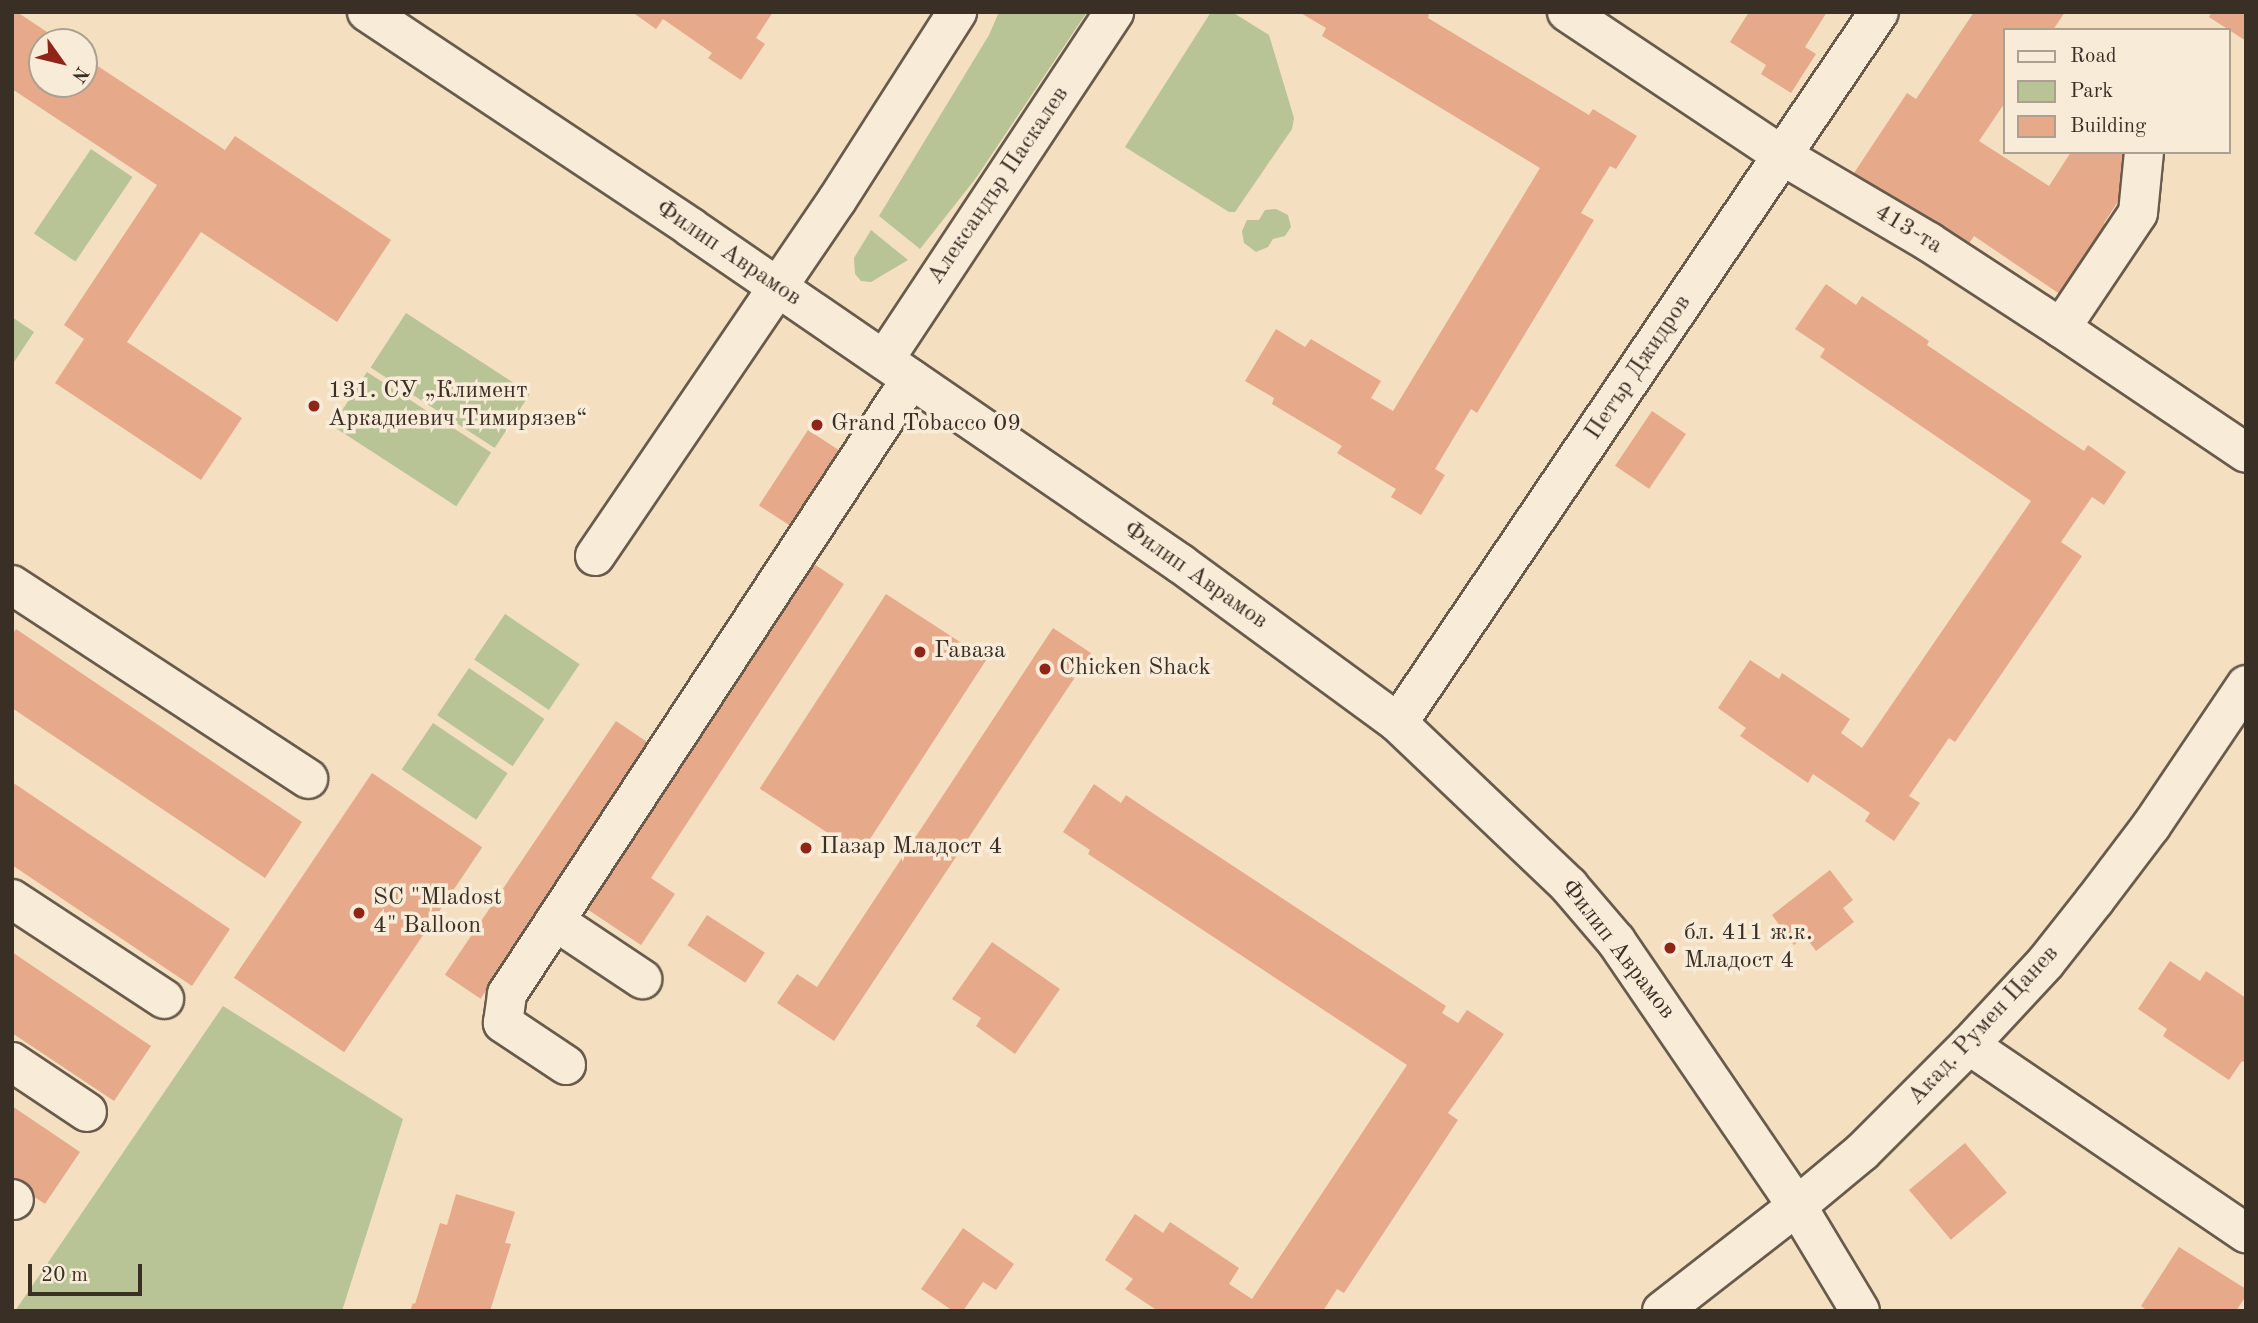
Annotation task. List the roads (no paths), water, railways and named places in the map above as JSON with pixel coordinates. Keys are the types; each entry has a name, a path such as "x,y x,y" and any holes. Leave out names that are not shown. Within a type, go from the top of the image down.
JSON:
{"street":[{"name":"Филип Аврамов","path":"367,12 777,287 1181,564 1398,723 1569,886 1616,941 1797,1206 1860,1311"},
{"path":"595,556 777,287 957,12"},
{"name":"Александър Паскалев","path":"566,1065 503,1023 507,993 555,921 897,370 1114,12"},
{"name":"413-та","path":"1567,12 1783,156 1929,242 2246,453"},
{"name":"Петър Джидров","path":"1398,723 1879,12"},
{"path":"2061,328 2138,213 2144,154"},
{"path":"12,585 309,779"},
{"name":"Акад. Румен Цанев","path":"1664,1310 1797,1206 1908,1109 1969,1045 2046,962 2095,900 2151,826 2246,685"},
{"path":"12,899 164,999"},
{"path":"555,921 642,979"},
{"path":"1969,1045 2246,1233"},
{"path":"12,1062 87,1112"}],"place":[{"name":"131. СУ „Климент Аркадиевич Тимирязев“","path":"314,406"},
{"name":"Grand Tobacco 09","path":"817,425"},
{"name":"Гаваза","path":"920,652"},
{"name":"Chicken Shack","path":"1045,669"},
{"name":"Пазар Младост 4","path":"806,848"},
{"name":"SC \"Mladost 4\" Balloon","path":"359,913"},
{"name":"бл. 411 ж.к. Младост 4","path":"1670,948"}]}
